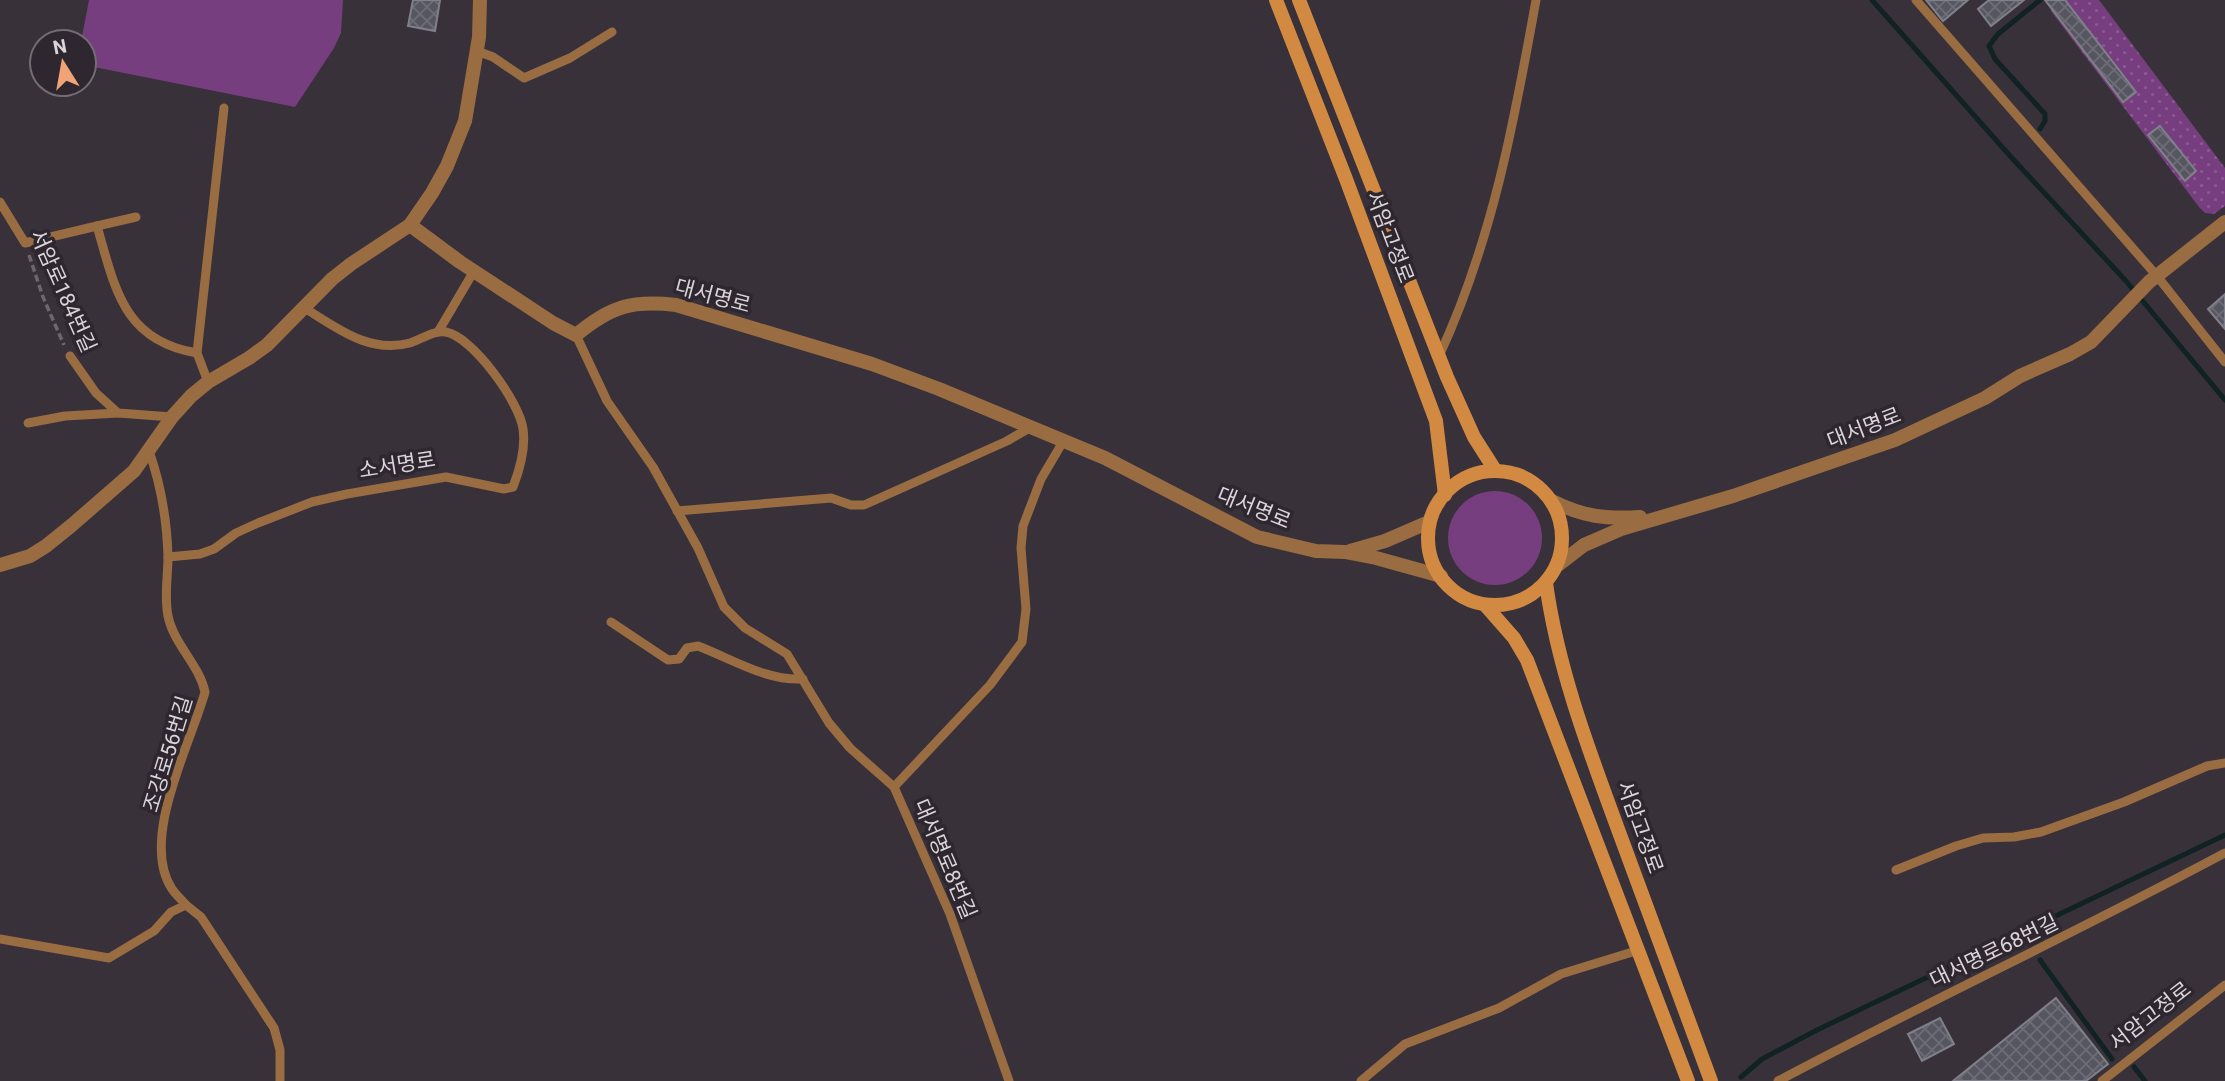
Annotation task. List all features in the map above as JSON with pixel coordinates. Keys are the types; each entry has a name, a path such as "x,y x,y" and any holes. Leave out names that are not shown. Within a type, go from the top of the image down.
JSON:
{"main road":[{"name":"서암고정로","path":"1276,0 1436,421 1445,495"},
{"name":"서암고정로","path":"1299,0 1438,356 1461,410 1495,470"},
{"path":"1495,470 1517,474 1536,484 1552,501 1561,521 1563,543 1558,565 1546,583 1528,597 1507,604 1485,605 1464,598 1446,585 1434,566 1428,545 1429,522 1438,502 1453,485 1473,474 1495,470"},
{"name":"서암고정로","path":"1546,583 1561,665 1586,741 1711,1081"},
{"path":"1485,605 1514,638 1527,660 1688,1081"}],"street":[{"path":"0,565 46,547 134,471 172,417 208,382 267,345 303,307 351,264 410,225 447,166 465,121 477,51 480,0"},
{"name":"대서명로","path":"1558,565 1584,545 1621,529 1733,496 1895,440 1985,398 2020,376 2070,355 2091,342 2153,279 2225,222"},
{"path":"410,225 474,271 576,335"},
{"name":"대서명로","path":"576,335 593,321 630,304 648,302 676,305 872,364 1064,440 1105,458 1257,537 1316,551 1345,552 1413,566 1441,576"},
{"path":"1552,501 1587,516 1659,517"},
{"path":"1345,552 1385,541 1429,522"}],"lane":[{"path":"1438,356 1465,296 1486,235 1510,138 1536,0"},
{"path":"1916,0 2225,362"},
{"path":"477,51 493,57 524,78 570,58 612,32"},
{"path":"208,382 197,353 224,108"},
{"name":"서암로184번길","path":"0,202 25,243"},
{"path":"25,243 136,218"},
{"path":"97,226 120,296 133,321 149,337 174,349 197,353"},
{"path":"303,307 366,343 382,347 410,343 438,332 474,271"},
{"name":"소서명로","path":"168,557 200,554 214,549 236,533 258,523 312,502 347,494 446,477 504,489 513,487 523,452 523,429 517,408 479,355 457,337 447,332 438,332"},
{"name":"대서명로8번길","path":"576,335 607,401 653,467 698,548 724,607 746,628 787,654 813,700 836,731 850,748 894,787 950,914 1009,1081"},
{"name":"서암로184번길","path":"70,356 96,393 118,413"},
{"path":"28,423 65,416 118,413 172,417"},
{"path":"677,511 831,498 851,505 864,505 1007,441 1031,427"},
{"path":"894,787 989,685 1022,642 1026,609 1021,548 1023,526 1041,479 1064,440"},
{"name":"조강로56번길","path":"149,451 158,477 168,557 168,617 177,642 202,679 205,692 173,785 162,838 161,857 172,888 186,905 201,917 274,1028 280,1050 280,1081"},
{"path":"611,622 668,660 679,659 687,648 698,646 769,676 785,680 803,679"},
{"path":"1896,870 1983,838 2014,837 2041,832 2124,802 2207,766 2225,763"},
{"name":"대서명로68번길","path":"1777,1081 1972,981 2111,914 2225,853"},
{"path":"0,939 109,958 155,931 171,912 186,905"},
{"path":"1361,1081 1405,1044 1499,1008 1561,974 1639,950"},
{"name":"서암고정로","path":"2102,1081 2225,985"}],"path":[{"name":"서암로184번길","path":"25,243 52,319 70,356"}],"shaded area":[{"path":"89,0 343,0 341,33 295,107 98,68 98,28 84,28"},
{"path":"2058,0 2099,0 2225,168 2225,206 2214,214 2205,213 2199,207 2051,11 2051,5"},
{"path":"1495,491 1513,494 1528,505 1539,520 1542,538 1539,556 1528,571 1513,582 1495,585 1477,582 1462,571 1451,556 1448,538 1451,520 1462,505 1477,494"}],"building":[{"path":"413,0 440,0 435,31 408,26"},
{"path":"1926,0 1968,0 1943,21"},
{"path":"1989,0 2024,0 1991,26 1978,9"},
{"path":"2045,0 2065,0 2136,92 2123,102"},
{"path":"2160,126 2196,171 2185,181 2148,135"},
{"path":"2225,294 2225,329 2208,309"},
{"path":"2056,998 2108,1064 2086,1081 1953,1081"},
{"path":"1940,1018 1954,1044 1922,1061 1908,1034"}],"waterway":[{"path":"1872,0 2011,157 2126,281 2225,400"},
{"path":"2040,0 1998,34 1989,46 1995,59 2045,114 2045,121 2040,129"},
{"path":"1741,1077 1762,1059 1817,1030 2225,835"},
{"path":"2040,960 2112,1059"},
{"path":"2134,1067 2145,1081"}]}
